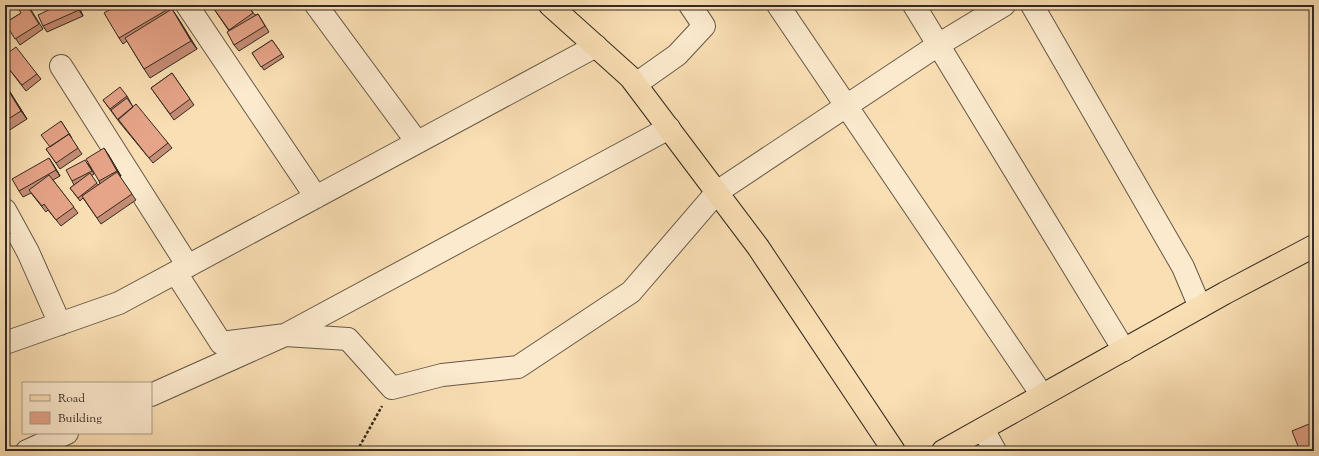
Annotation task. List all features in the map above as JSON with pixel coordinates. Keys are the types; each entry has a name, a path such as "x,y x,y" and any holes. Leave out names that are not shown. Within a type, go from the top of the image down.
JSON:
{"main road":[{"path":"550,5 636,84 758,247 894,451"},
{"path":"943,451 1200,307 1314,246"}],"street":[{"path":"187,5 316,197"},
{"path":"316,5 417,142"},
{"path":"636,84 677,55 704,26 690,5"},
{"path":"778,5 1042,396"},
{"path":"914,5 1124,350"},
{"path":"62,66 182,269 221,343 285,335 348,339 392,388 442,375 518,367 631,292 717,192 938,44 1004,5"},
{"path":"1032,5 1183,267 1200,307"},
{"path":"5,343 119,303 596,46"},
{"path":"152,395 285,335 669,128"},
{"path":"5,210 28,252 60,324"},
{"path":"983,429 995,451"},
{"path":"27,451 65,434"}],"path":[{"path":"357,451 392,388"}],"building":[{"path":"16,5 27,5 39,24 15,39 5,23 21,13"},
{"path":"59,5 77,5 79,10 43,26 38,15"},
{"path":"117,5 168,5 170,8 119,38 104,13"},
{"path":"220,5 247,5 253,13 229,30 214,9"},
{"path":"172,9 191,41 144,69 125,38"},
{"path":"258,14 265,26 234,45 227,32"},
{"path":"272,40 282,54 261,67 252,53"},
{"path":"16,47 37,74 22,85 5,64 5,55"},
{"path":"172,73 190,99 170,114 151,88"},
{"path":"5,85 21,111 5,121"},
{"path":"120,87 127,96 110,109 103,100"},
{"path":"127,98 133,107 118,120 111,110"},
{"path":"136,104 168,143 149,158 118,119"},
{"path":"61,121 70,135 69,134 50,147 41,135"},
{"path":"69,134 78,148 56,163 46,149"},
{"path":"104,148 117,171 99,181 86,159"},
{"path":"49,158 56,170 19,191 12,179"},
{"path":"85,160 92,171 72,181 66,170"},
{"path":"117,172 132,194 97,218 82,196"},
{"path":"90,173 97,183 78,198 70,188"},
{"path":"49,175 74,207 56,220 44,204 42,206 29,190"},
{"path":"1314,422 1314,451 1300,451 1292,431"}]}
